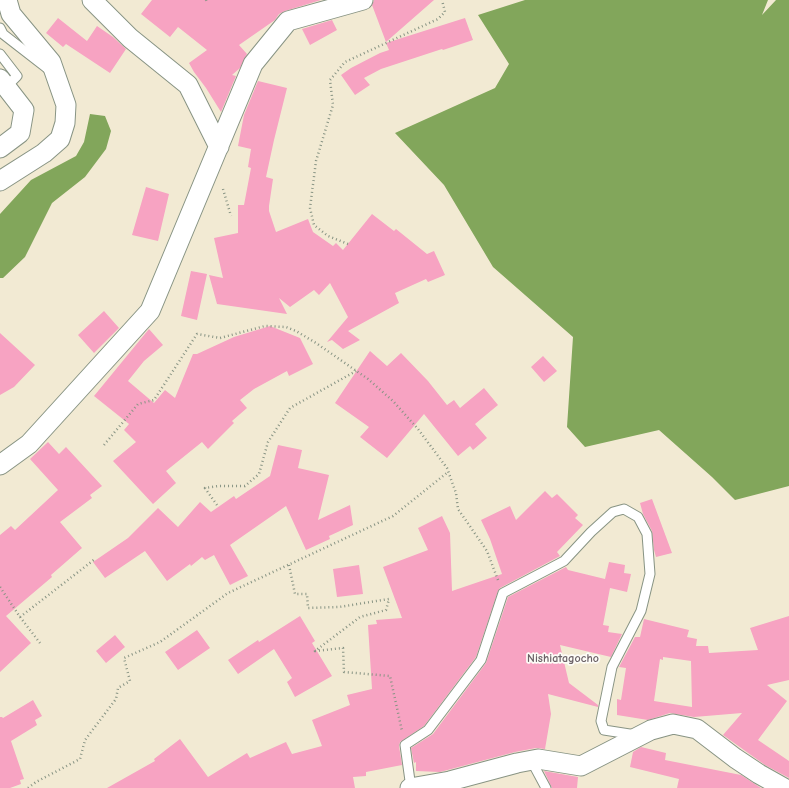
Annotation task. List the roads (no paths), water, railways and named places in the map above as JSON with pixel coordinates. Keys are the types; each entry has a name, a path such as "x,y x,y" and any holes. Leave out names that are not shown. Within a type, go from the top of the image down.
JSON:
{"street":[{"path":"0,182 44,153 60,139 65,123 66,106 51,62 11,14 7,0"},
{"path":"92,0 130,38 188,85 219,147"},
{"path":"0,465 29,444 150,311 253,64 288,21 363,0"},
{"path":"0,148 20,133 24,110 3,83"},
{"path":"410,788 450,781 517,763 538,759 581,766 651,730 673,724 697,729 734,758 774,786"}],"lane":[{"path":"0,28 3,34 55,75"},
{"path":"0,54 17,76 3,83"},
{"path":"410,788 405,745 428,730 481,660 503,593 564,561 591,532 613,512 624,509 638,517 647,534 650,574 641,611 612,667 601,721 604,730 639,736"},
{"path":"531,760 546,788"}],"district":[{"name":"Nishiatagocho","path":"563,659"}]}
